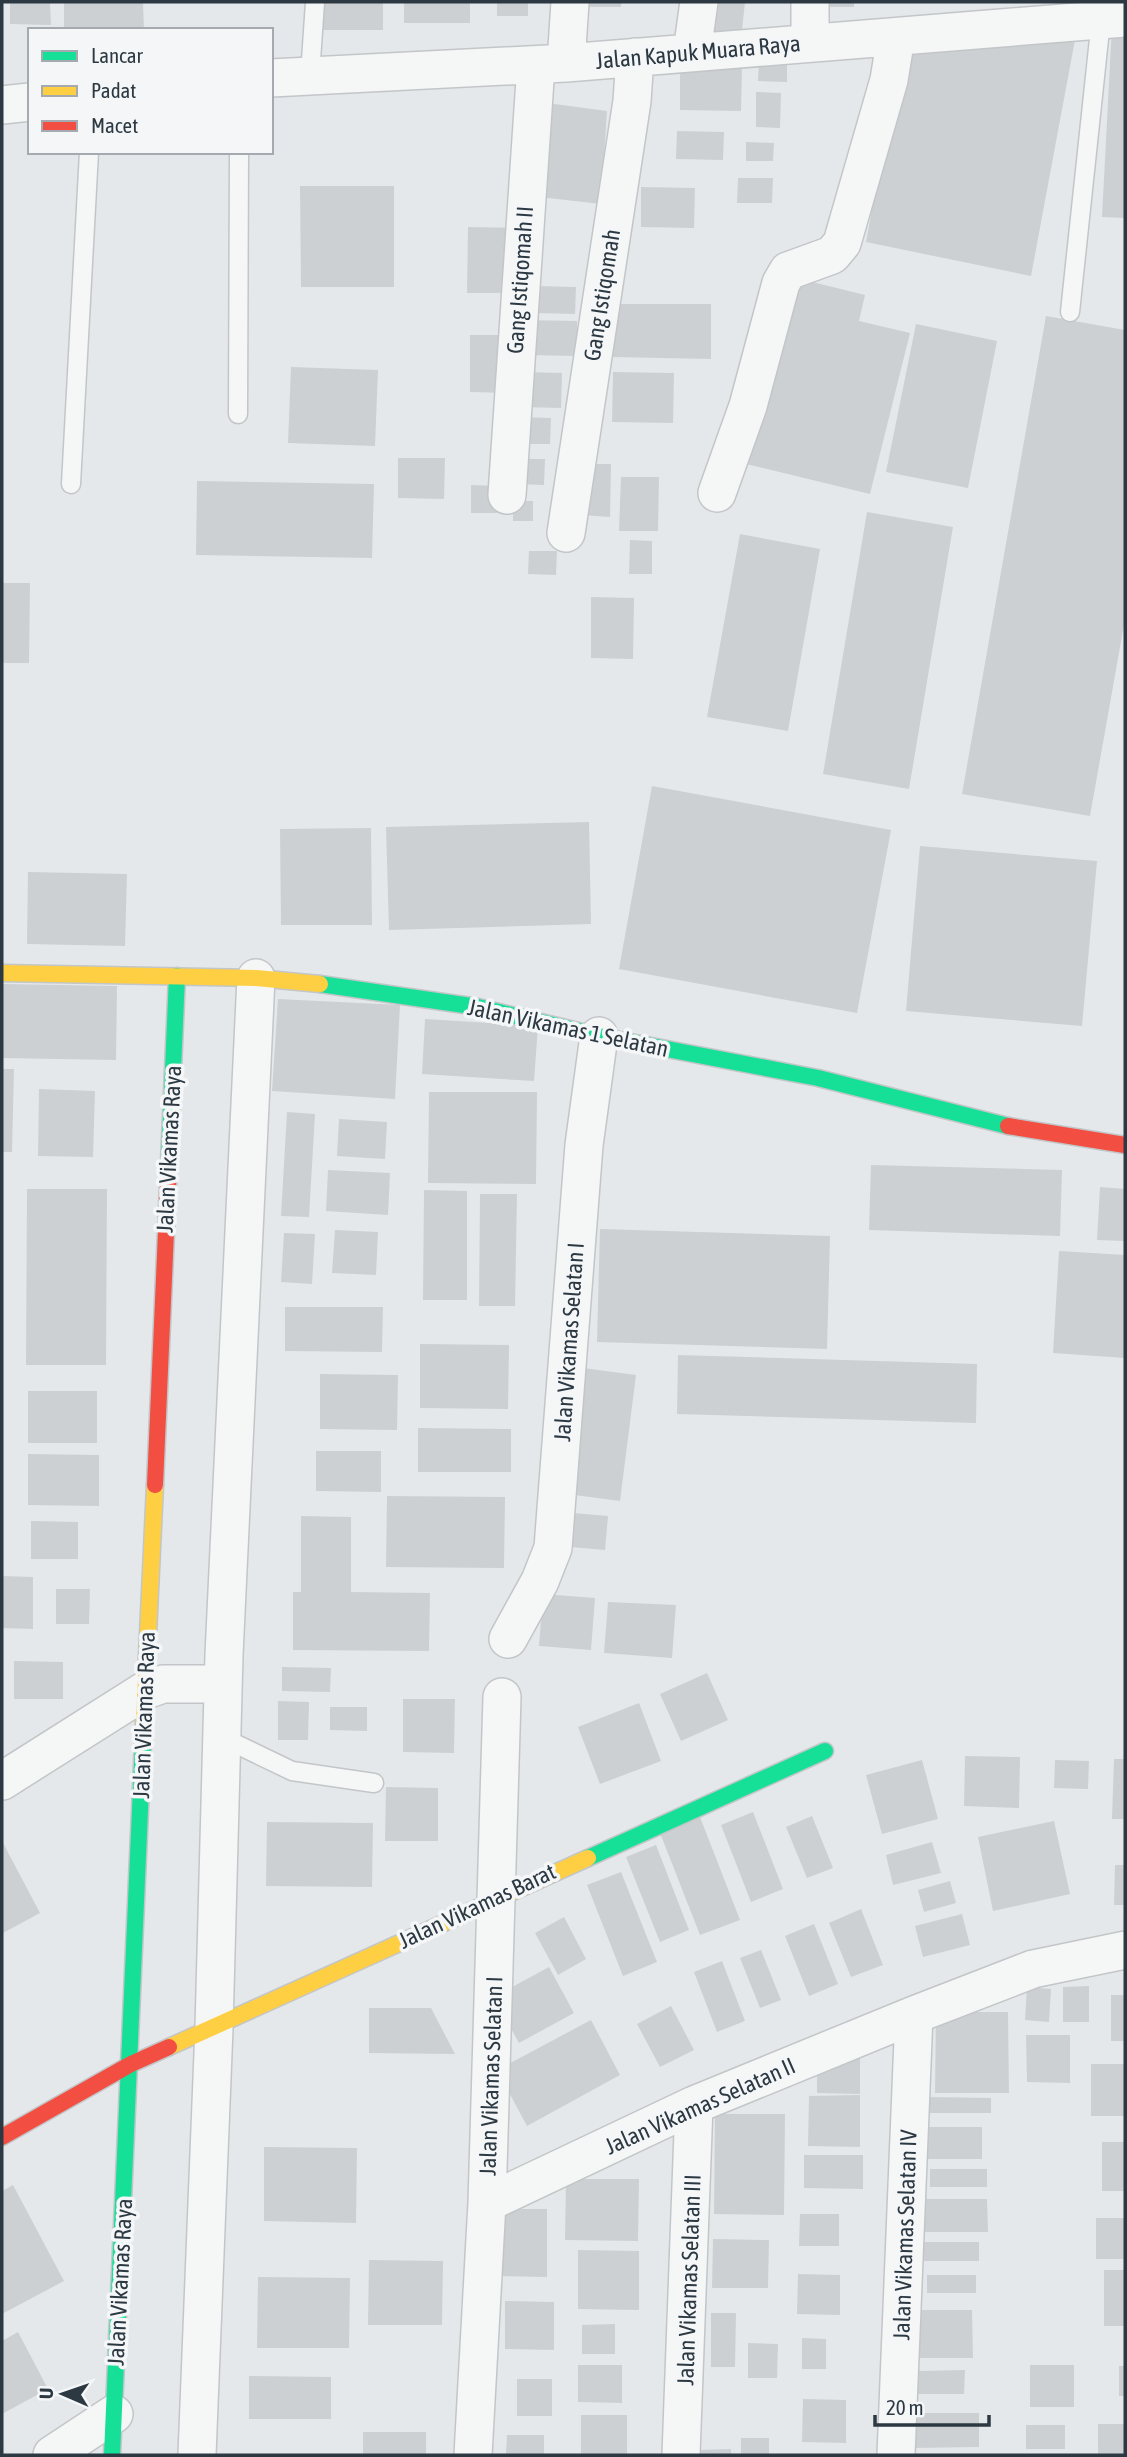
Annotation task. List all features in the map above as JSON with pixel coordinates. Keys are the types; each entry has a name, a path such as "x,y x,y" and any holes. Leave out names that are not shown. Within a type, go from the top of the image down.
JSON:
{"street":[{"name":"Gang Istiqomah II","path":"507,495 551,64 570,2"},
{"path":"692,52 699,2"},
{"path":"810,2 810,42"},
{"name":"Jalan Kapuk Muara Raya","path":"273,78 551,64 1113,19"},
{"path":"717,493 748,406 781,283 788,271 832,256 842,243 889,80 897,37"},
{"name":"Gang Istiqomah","path":"566,533 632,101 635,57"},
{"path":"2,105 28,102"},
{"name":"Jalan Vikamas 1 Selatan","path":"2,973 245,978 347,987 478,1007 599,1036 818,1078 989,1122 1125,1145"},
{"name":"Jalan Vikamas Raya","path":"112,2455 131,2064 155,1687 177,976"},
{"path":"197,2455 207,2032 222,1741 215,1684 245,978"},
{"name":"Jalan Vikamas Selatan I","path":"508,1639 553,1548 584,1145 599,1036"},
{"path":"2,1781 155,1687 215,1684"},
{"name":"Jalan Vikamas Selatan I","path":"472,2455 487,2203 502,1697"},
{"name":"Jalan Vikamas Barat","path":"2,2137 131,2064 207,2032 496,1897 825,1751"},
{"name":"Jalan Vikamas Selatan II","path":"487,2203 694,2105 914,2015 1033,1969 1125,1950"},
{"name":"Jalan Vikamas Selatan IV","path":"896,2455 914,2015"},
{"name":"Jalan Vikamas Selatan III","path":"681,2455 694,2105"},
{"path":"52,2455 114,2414"}],"lane":[{"path":"310,75 315,2"},
{"path":"1070,312 1113,19"},
{"path":"71,484 89,154"},
{"path":"239,154 239,414"},
{"path":"222,1741 234,1743 292,1771 374,1783"}],"building":[{"path":"10,2 50,2 51,25 10,24"},
{"path":"64,2 143,2 144,28 64,28"},
{"path":"321,2 383,2 383,30 321,30"},
{"path":"404,2 470,2 470,23 404,23"},
{"path":"497,2 528,2 528,16 497,16"},
{"path":"582,2 621,2 621,7 582,7"},
{"path":"712,2 745,2 741,39 708,35"},
{"path":"824,2 854,2 854,7 824,7"},
{"path":"1112,25 1125,26 1125,218 1102,217"},
{"path":"1077,29 1031,276 866,242 903,39"},
{"path":"759,59 787,59 787,82 758,81"},
{"path":"680,67 742,67 741,111 680,110"},
{"path":"756,92 781,93 780,128 756,127"},
{"path":"547,103 607,111 601,204 539,197"},
{"path":"677,131 724,132 723,160 676,159"},
{"path":"746,142 774,143 773,161 746,161"},
{"path":"738,178 773,178 772,203 737,203"},
{"path":"300,186 394,186 394,287 301,287"},
{"path":"641,187 695,188 694,228 641,227"},
{"path":"468,227 519,228 518,293 467,293"},
{"path":"792,277 865,295 859,321 910,333 870,494 746,464"},
{"path":"536,286 576,287 575,314 536,313"},
{"path":"612,304 711,304 711,359 612,357"},
{"path":"1046,316 1125,330 1125,619 1090,816 962,794"},
{"path":"522,320 577,321 577,356 522,355"},
{"path":"916,324 997,341 968,488 886,472"},
{"path":"470,335 509,335 508,393 470,392"},
{"path":"291,367 378,370 375,446 288,443"},
{"path":"523,372 562,373 561,408 522,407"},
{"path":"613,372 674,373 673,423 612,422"},
{"path":"518,417 551,418 550,444 517,444"},
{"path":"398,458 445,458 444,499 398,498"},
{"path":"516,459 545,459 544,485 515,484"},
{"path":"582,464 611,464 610,517 581,515"},
{"path":"621,477 659,477 658,531 619,531"},
{"path":"197,481 374,484 372,558 196,555"},
{"path":"471,485 498,486 497,513 471,513"},
{"path":"513,501 533,501 533,521 513,521"},
{"path":"867,512 953,527 909,789 823,774"},
{"path":"740,534 820,549 788,731 707,717"},
{"path":"630,540 652,541 652,574 629,574"},
{"path":"529,551 557,551 556,575 528,574"},
{"path":"2,583 30,583 29,663 2,663"},
{"path":"591,597 634,598 633,659 591,658"},
{"path":"652,786 891,830 857,1013 619,969"},
{"path":"589,822 591,924 389,930 386,827"},
{"path":"371,828 372,925 281,925 280,829"},
{"path":"920,846 1097,861 1082,1026 906,1011"},
{"path":"28,872 127,874 125,946 27,944"},
{"path":"2,984 117,986 116,1060 2,1058"},
{"path":"278,999 400,1005 395,1099 272,1091"},
{"path":"425,1019 538,1026 534,1081 422,1074"},
{"path":"2,1069 14,1069 12,1152 2,1152"},
{"path":"39,1089 95,1091 93,1157 38,1156"},
{"path":"429,1092 537,1092 536,1184 428,1183"},
{"path":"287,1112 315,1114 309,1217 281,1216"},
{"path":"339,1119 387,1122 385,1159 337,1156"},
{"path":"871,1165 1062,1170 1060,1236 869,1230"},
{"path":"328,1170 390,1173 388,1215 326,1211"},
{"path":"1100,1187 1125,1189 1125,1241 1097,1240"},
{"path":"27,1189 107,1189 106,1365 26,1365"},
{"path":"424,1190 467,1191 467,1300 423,1300"},
{"path":"480,1194 517,1194 515,1306 479,1306"},
{"path":"600,1229 830,1236 827,1349 597,1342"},
{"path":"335,1230 378,1232 376,1275 332,1273"},
{"path":"284,1233 315,1234 312,1284 281,1282"},
{"path":"1059,1251 1125,1255 1125,1358 1053,1353"},
{"path":"285,1307 383,1307 382,1352 285,1351"},
{"path":"420,1344 509,1345 508,1409 420,1408"},
{"path":"678,1355 977,1364 976,1423 677,1414"},
{"path":"583,1368 636,1375 620,1501 567,1494"},
{"path":"320,1374 398,1375 397,1430 320,1429"},
{"path":"28,1391 97,1391 97,1443 28,1443"},
{"path":"418,1428 511,1429 511,1472 418,1472"},
{"path":"316,1451 381,1451 381,1492 316,1491"},
{"path":"28,1454 99,1455 99,1506 28,1505"},
{"path":"387,1496 505,1497 504,1568 386,1567"},
{"path":"561,1512 608,1516 605,1550 558,1546"},
{"path":"301,1516 351,1517 351,1592 430,1593 429,1651 293,1650 293,1592 301,1592"},
{"path":"31,1521 78,1522 78,1559 31,1559"},
{"path":"2,1576 33,1577 33,1629 2,1628"},
{"path":"56,1589 90,1589 89,1624 56,1624"},
{"path":"543,1594 595,1598 591,1650 539,1646"},
{"path":"608,1602 676,1605 672,1658 604,1653"},
{"path":"14,1661 63,1662 63,1699 14,1699"},
{"path":"282,1667 331,1668 330,1692 282,1691"},
{"path":"707,1673 728,1720 681,1741 660,1694"},
{"path":"403,1699 455,1699 454,1753 403,1752"},
{"path":"278,1701 309,1702 308,1740 278,1740"},
{"path":"639,1703 661,1761 600,1784 578,1727"},
{"path":"330,1707 367,1707 367,1731 330,1730"},
{"path":"965,1756 1020,1757 1019,1808 964,1806"},
{"path":"1114,1759 1125,1759 1125,1819 1112,1819"},
{"path":"922,1760 938,1819 882,1834 866,1775"},
{"path":"1055,1760 1089,1761 1088,1789 1054,1788"},
{"path":"386,1787 438,1788 438,1841 385,1841"},
{"path":"753,1812 783,1889 751,1902 721,1825"},
{"path":"812,1816 833,1868 807,1878 786,1827"},
{"path":"700,1817 740,1920 700,1935 660,1833"},
{"path":"1054,1821 1070,1894 993,1911 978,1837"},
{"path":"267,1822 373,1823 372,1887 266,1886"},
{"path":"2,1841 40,1913 3,1933 2,1930"},
{"path":"932,1842 941,1873 893,1885 886,1855"},
{"path":"656,1845 689,1930 660,1942 626,1857"},
{"path":"1115,1865 1125,1865 1125,1905 1114,1905"},
{"path":"621,1872 657,1962 623,1976 587,1885"},
{"path":"950,1881 956,1903 924,1912 918,1890"},
{"path":"861,1909 883,1965 851,1977 829,1923"},
{"path":"962,1914 970,1945 923,1957 915,1926"},
{"path":"564,1917 586,1959 558,1975 535,1933"},
{"path":"814,1924 838,1984 809,1996 785,1936"},
{"path":"761,1950 781,2000 760,2008 740,1958"},
{"path":"722,1961 745,2021 717,2032 694,1972"},
{"path":"549,1967 574,2013 519,2043 494,1997"},
{"path":"1089,1986 1089,2022 1063,2022 1063,1987"},
{"path":"1027,1987 1051,1989 1049,2022 1025,2020"},
{"path":"1111,1995 1125,1995 1125,2041 1111,2041"},
{"path":"671,2006 694,2050 660,2067 637,2024"},
{"path":"369,2008 431,2008 455,2054 369,2053"},
{"path":"936,2012 1008,2012 1009,2093 935,2093"},
{"path":"591,2020 620,2075 527,2126 497,2070"},
{"path":"1026,2035 1070,2035 1070,2083 1027,2082"},
{"path":"817,2057 860,2058 860,2094 817,2093"},
{"path":"1091,2064 1125,2064 1125,2116 1091,2116"},
{"path":"860,2095 860,2147 808,2146 809,2096"},
{"path":"928,2097 991,2098 991,2113 928,2113"},
{"path":"715,2114 785,2114 784,2215 714,2214"},
{"path":"926,2127 982,2127 982,2159 925,2159"},
{"path":"1102,2142 1125,2142 1125,2191 1102,2191"},
{"path":"264,2147 357,2148 356,2223 264,2221"},
{"path":"804,2155 863,2155 863,2189 804,2188"},
{"path":"930,2169 987,2169 987,2187 930,2187"},
{"path":"566,2179 639,2179 638,2241 565,2240"},
{"path":"13,2185 64,2281 2,2314 2,2191"},
{"path":"923,2199 987,2199 988,2232 922,2232"},
{"path":"498,2209 547,2209 547,2277 497,2276"},
{"path":"800,2214 839,2214 839,2246 799,2246"},
{"path":"1096,2218 1125,2218 1125,2259 1096,2259"},
{"path":"713,2239 769,2240 768,2288 712,2288"},
{"path":"924,2242 979,2242 979,2261 924,2261"},
{"path":"578,2250 639,2251 639,2310 578,2309"},
{"path":"369,2260 443,2261 442,2325 368,2325"},
{"path":"1104,2270 1125,2270 1125,2326 1104,2326"},
{"path":"798,2274 840,2275 840,2315 797,2314"},
{"path":"927,2275 976,2275 976,2293 927,2293"},
{"path":"258,2277 350,2278 349,2348 257,2348"},
{"path":"505,2301 554,2302 554,2350 505,2349"},
{"path":"917,2310 972,2310 973,2358 917,2358"},
{"path":"711,2313 736,2313 735,2367 711,2367"},
{"path":"615,2324 615,2354 582,2354 582,2325"},
{"path":"18,2332 48,2389 2,2414 2,2341"},
{"path":"802,2338 826,2339 826,2369 802,2369"},
{"path":"748,2343 778,2344 777,2378 748,2378"},
{"path":"578,2365 622,2365 622,2403 578,2402"},
{"path":"1030,2365 1074,2365 1074,2407 1030,2407"},
{"path":"1119,2366 1125,2366 1125,2396 1119,2396"},
{"path":"965,2370 964,2394 918,2394 918,2371"},
{"path":"249,2376 331,2377 331,2419 249,2419"},
{"path":"517,2379 552,2379 552,2416 517,2416"},
{"path":"803,2399 846,2400 846,2443 802,2442"},
{"path":"912,2413 979,2413 979,2447 912,2448"},
{"path":"581,2415 627,2415 627,2455 581,2455"},
{"path":"1098,2424 1125,2424 1125,2455 1098,2455"},
{"path":"1026,2425 1065,2425 1065,2449 1026,2449"},
{"path":"363,2432 426,2432 426,2455 363,2455"},
{"path":"507,2435 544,2435 544,2455 506,2455"},
{"path":"741,2438 769,2438 769,2455 741,2455"},
{"path":"731,2449 731,2455 699,2455 699,2450"}],"traffic: fast":[{"path":"169,1163 177,976"},
{"path":"320,984 478,1007 599,1036 818,1078 1008,1126"},
{"path":"112,2455 143,1741"},
{"path":"588,1858 825,1751"}],"traffic: slow":[{"path":"2,973 256,978 320,984"},
{"path":"143,1741 155,1485"},
{"path":"169,2047 588,1858"}],"traffic: jam":[{"path":"1008,1126 1125,1145"},
{"path":"155,1485 169,1163"},
{"path":"2,2137 131,2064 169,2047"}]}
